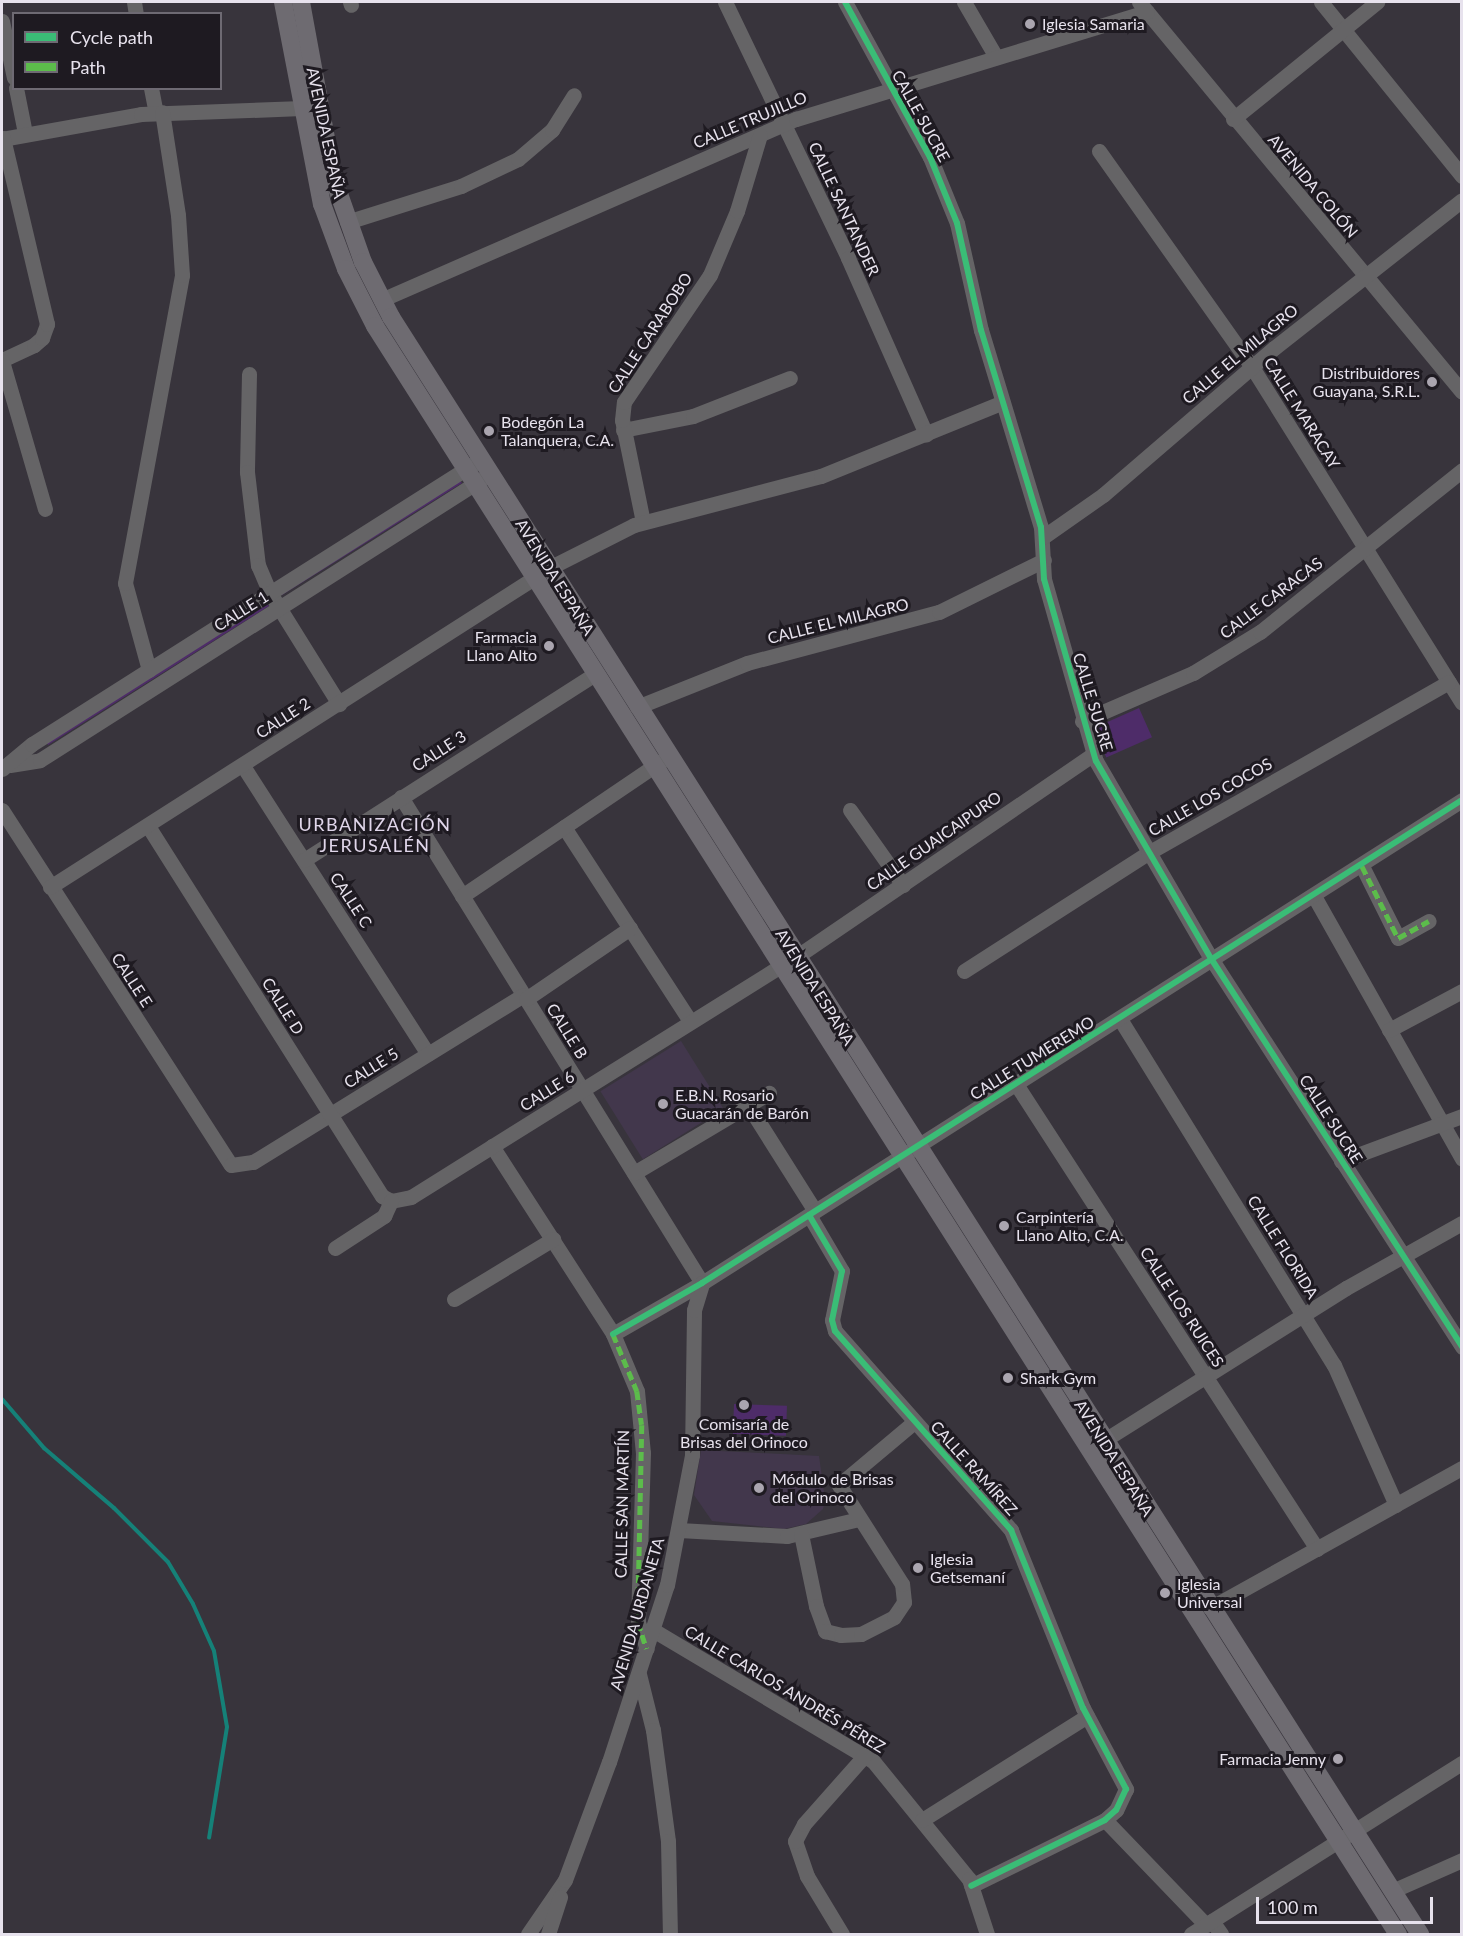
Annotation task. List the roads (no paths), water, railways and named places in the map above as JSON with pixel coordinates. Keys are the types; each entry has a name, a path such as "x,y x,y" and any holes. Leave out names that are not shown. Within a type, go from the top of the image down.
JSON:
{"main road":[{"name":"AVENIDA ESPAÑA","path":"284,2 302,108 322,204 354,286 541,573 637,707 661,761"},
{"name":"AVENIDA ESPAÑA","path":"302,2 327,149 347,222 381,300 477,472"},
{"name":"AVENIDA ESPAÑA","path":"541,573 595,674 661,761 1345,1835 1392,1891 1419,1935"},
{"name":"AVENIDA ESPAÑA","path":"909,1151 1103,1440 1210,1608 1345,1835 1398,1935"}],"street":[{"name":"CALLE SANTANDER","path":"725,2 784,124 926,434"},
{"name":"CALLE SUCRE","path":"845,2 890,89 930,157 957,223 981,330 1043,537 1044,579 1082,721 1094,754 1148,853 1212,960 1461,1347"},
{"path":"964,2 996,57"},
{"path":"1321,2 1461,176"},
{"path":"1233,119 1377,2"},
{"name":"CALLE TRUJILLO","path":"381,300 784,124 996,57 1143,7"},
{"name":"AVENIDA COLÓN","path":"1143,7 1233,119 1461,392"},
{"path":"2,21 12,68"},
{"path":"16,90 25,133"},
{"path":"149,670 125,583 182,275 178,215 159,113 152,90"},
{"path":"347,222 461,186 518,159 552,130 574,95"},
{"path":"45,509 2,361 34,345 42,338 47,324 2,139 25,133 159,113 302,108"},
{"name":"CALLE CARABOBO","path":"643,522 623,430 624,402 697,297 725,242 760,135"},
{"name":"CALLE MARACAY","path":"1099,151 1252,367 1461,703"},
{"name":"CALLE EL MILAGRO","path":"1043,537 1103,495 1363,275 1461,200"},
{"path":"249,374 247,451 251,522 258,565 270,593 339,704"},
{"path":"623,430 693,416 790,378"},
{"name":"CALLE 2","path":"50,887 243,766 541,573 643,522 821,476 1003,402"},
{"name":"CALLE CARACAS","path":"1082,721 1193,673 1228,653 1271,624 1461,470"},
{"name":"CALLE 1","path":"3,763 270,593 477,472"},
{"name":"CALLE 1","path":"3,763 40,760 279,608 477,472"},
{"name":"CALLE EL MILAGRO","path":"637,707 747,663 939,612 1044,560"},
{"name":"CALLE 3","path":"304,860 595,674"},
{"name":"CALLE LOS COCOS","path":"964,971 1148,853 1449,682"},
{"name":"CALLE GUAICAIPURO","path":"788,961 1094,754"},
{"path":"462,896 661,761"},
{"name":"CALLE C","path":"243,766 428,1054"},
{"name":"CALLE B","path":"401,797 702,1283"},
{"name":"CALLE TUMEREMO","path":"613,1334 702,1283 1362,866 1461,800"},
{"name":"CALLE E","path":"2,810 225,1159 235,1167"},
{"path":"850,810 903,885"},
{"name":"CALLE D","path":"148,826 382,1196 391,1201"},
{"path":"564,827 690,1021"},
{"path":"1362,866 1398,938 1429,921"},
{"path":"1314,896 1461,1159"},
{"name":"CALLE 5","path":"235,1167 254,1162 525,997 630,928"},
{"name":"CALLE 6","path":"391,1201 411,1197 788,961"},
{"path":"1389,1030 1461,991"},
{"name":"CALLE FLORIDA","path":"1119,1019 1304,1314 1355,1407 1396,1505"},
{"name":"CALLE LOS RUICES","path":"1016,1084 1317,1549"},
{"path":"634,1173 769,1093"},
{"name":"CALLE RAMÍREZ","path":"748,1105 812,1213 842,1271 833,1328 1011,1530 1087,1716 1126,1789 1116,1810 1105,1820"},
{"path":"1341,1161 1461,1116"},
{"name":"CALLE SAN MARTÍN","path":"492,1146 613,1334 637,1391 642,1425 638,1622 647,1649"},
{"path":"335,1248 384,1216 391,1201"},
{"path":"1103,1440 1304,1314 1402,1255 1461,1223"},
{"path":"454,1299 553,1239"},
{"name":"AVENIDA URDANETA","path":"528,1935 565,1880 653,1630 679,1530 694,1438 694,1310 702,1283"},
{"path":"801,1534 824,1629 832,1635 861,1634 894,1617 902,1606 905,1593 839,1485 914,1422"},
{"path":"1210,1608 1461,1468"},
{"path":"679,1530 745,1535 801,1534 859,1519"},
{"name":"CALLE CARLOS ANDRÉS PÉREZ","path":"653,1630 865,1755 883,1770 971,1886 987,1935"},
{"path":"639,1674 653,1730 668,1841 670,1935"},
{"path":"922,1820 1087,1716"},
{"path":"842,1935 799,1858 795,1841 804,1824 865,1755"},
{"path":"1191,1935 1461,1763"},
{"path":"971,1886 1105,1820 1221,1935"},
{"path":"1392,1891 1461,1860"},
{"path":"548,1935 565,1880"}],"waterway":[{"path":"2,1399 44,1448 114,1508 168,1562 193,1604 214,1651 227,1727 209,1838"}],"place":[{"name":"Iglesia Samaria","path":"1030,24"},
{"name":"Distribuidores Guayana, S.R.L.","path":"1432,382"},
{"name":"Bodegón La Talanquera, C.A.","path":"489,431"},
{"name":"Farmacia Llano Alto","path":"549,646"},
{"name":"E.B.N. Rosario Guacarán de Barón","path":"663,1104"},
{"name":"Carpintería Llano Alto, C.A.","path":"1004,1226"},
{"name":"Shark Gym","path":"1008,1378"},
{"name":"Comisaría de Brisas del Orinoco","path":"744,1405"},
{"name":"Módulo de Brisas del Orinoco","path":"759,1488"},
{"name":"Iglesia Getsemaní","path":"918,1568"},
{"name":"Iglesia Universal","path":"1165,1593"},
{"name":"Farmacia Jenny","path":"1338,1759"}],"district":[{"name":"URBANIZACIÓN JERUSALÉN","path":"375,835"}]}
